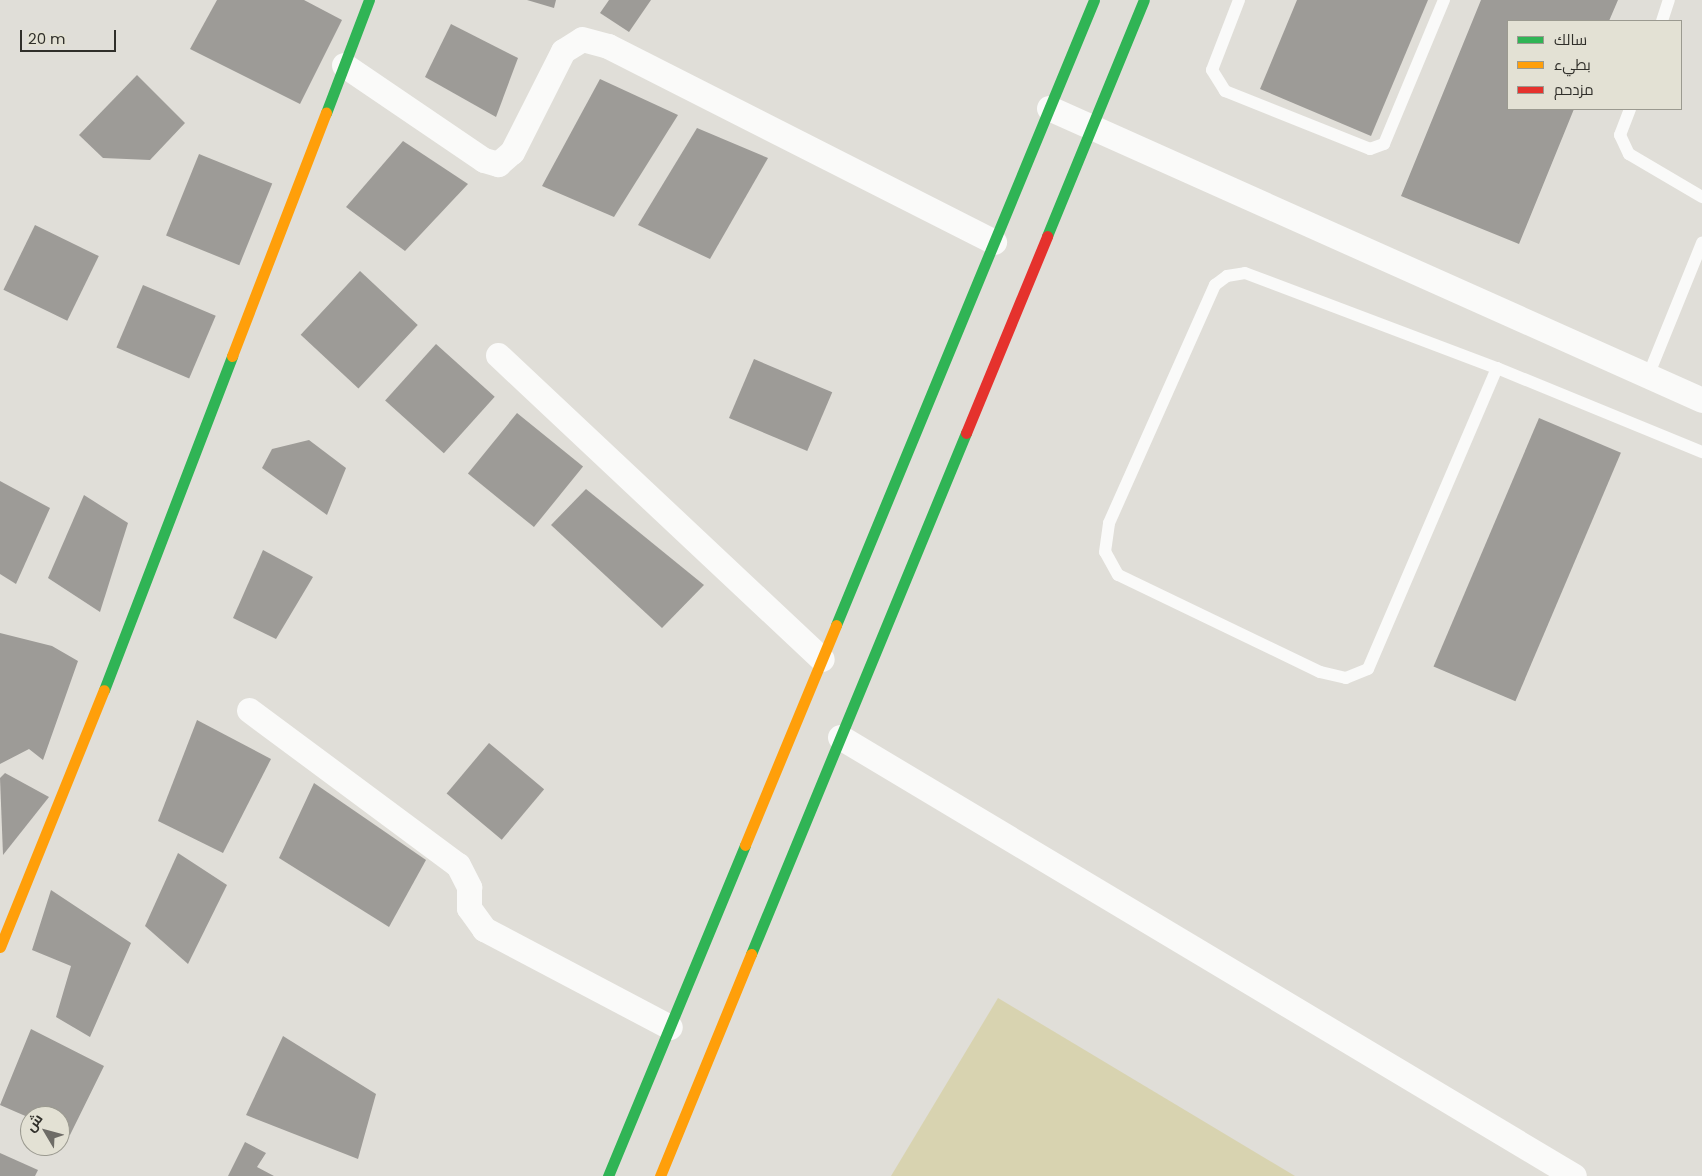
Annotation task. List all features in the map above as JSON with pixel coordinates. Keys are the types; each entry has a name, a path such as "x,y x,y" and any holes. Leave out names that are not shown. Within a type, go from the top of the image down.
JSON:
{"main road":[{"path":"2,933 70,778 368,0"},
{"path":"608,1176 1094,0"},
{"path":"660,1176 1144,0"}],"street":[{"path":"344,65 484,160 498,164 512,152 563,51 582,39 608,46 994,242"},
{"path":"1049,108 1702,400"},
{"path":"498,355 822,659"},
{"path":"249,710 458,866 469,887 469,908 484,929 670,1027"},
{"path":"840,737 1574,1176"}],"lane":[{"path":"1239,0 1212,70 1224,91 1370,149 1384,144 1444,0"},
{"path":"1662,20 1669,0"},
{"path":"1630,110 1620,135 1629,154 1702,197"},
{"path":"1648,376 1702,244"},
{"path":"1497,368 1368,669 1346,678 1320,672 1118,575 1105,552 1113,515 1215,285 1227,276 1245,274 1497,368 1702,452"}],"shaded area":[{"path":"998,998 1295,1176 891,1176"}],"building":[{"path":"217,0 304,0 342,20 300,104 190,49"},
{"path":"527,0 556,0 554,8"},
{"path":"609,0 651,0 629,32 600,13"},
{"path":"1297,0 1428,0 1371,136 1260,89"},
{"path":"1481,0 1618,0 1609,20 1507,20 1507,110 1574,110 1519,244 1401,196"},
{"path":"451,24 518,58 496,117 425,77"},
{"path":"137,75 185,123 150,160 103,158 79,135"},
{"path":"600,79 678,115 614,217 542,186"},
{"path":"697,128 768,158 710,259 638,225"},
{"path":"403,141 468,184 405,251 346,207"},
{"path":"199,154 272,184 239,265 166,236"},
{"path":"35,225 99,256 67,321 3,290"},
{"path":"360,271 418,325 358,389 301,335"},
{"path":"143,285 216,316 189,378 116,348"},
{"path":"436,344 495,397 444,453 385,400"},
{"path":"754,359 832,392 807,451 729,418"},
{"path":"517,413 583,466 534,527 468,474"},
{"path":"1539,418 1621,453 1515,701 1434,667"},
{"path":"309,440 346,468 327,515 262,468 272,449"},
{"path":"0,481 50,508 16,584 0,574"},
{"path":"586,489 704,585 662,628 551,525"},
{"path":"84,495 128,523 100,612 48,578"},
{"path":"263,550 313,577 276,639 233,618"},
{"path":"0,633 52,646 78,661 43,760 29,749 0,764"},
{"path":"197,720 271,759 223,853 158,821"},
{"path":"489,743 544,789 502,840 447,794"},
{"path":"5,773 49,797 3,855 0,778"},
{"path":"314,783 426,860 389,927 279,858"},
{"path":"178,853 227,885 188,964 145,926"},
{"path":"51,890 131,943 90,1037 56,1017 71,966 32,950"},
{"path":"31,1029 104,1066 70,1135 70,1106 20,1106 20,1114 0,1105"},
{"path":"283,1036 376,1094 358,1159 246,1115"},
{"path":"245,1142 266,1153 257,1167 274,1176 228,1176"},
{"path":"0,1153 38,1170 35,1176 0,1176"}],"traffic: fast":[{"path":"326,113 369,0"},
{"path":"836,625 1094,0"},
{"path":"1047,236 1144,0"},
{"path":"104,690 232,356"},
{"path":"751,954 966,433"},
{"path":"608,1176 745,845"}],"traffic: slow":[{"path":"232,356 326,113"},
{"path":"745,845 836,625"},
{"path":"0,947 104,690"},
{"path":"660,1176 751,954"}],"traffic: jam":[{"path":"966,433 1047,236"}]}
